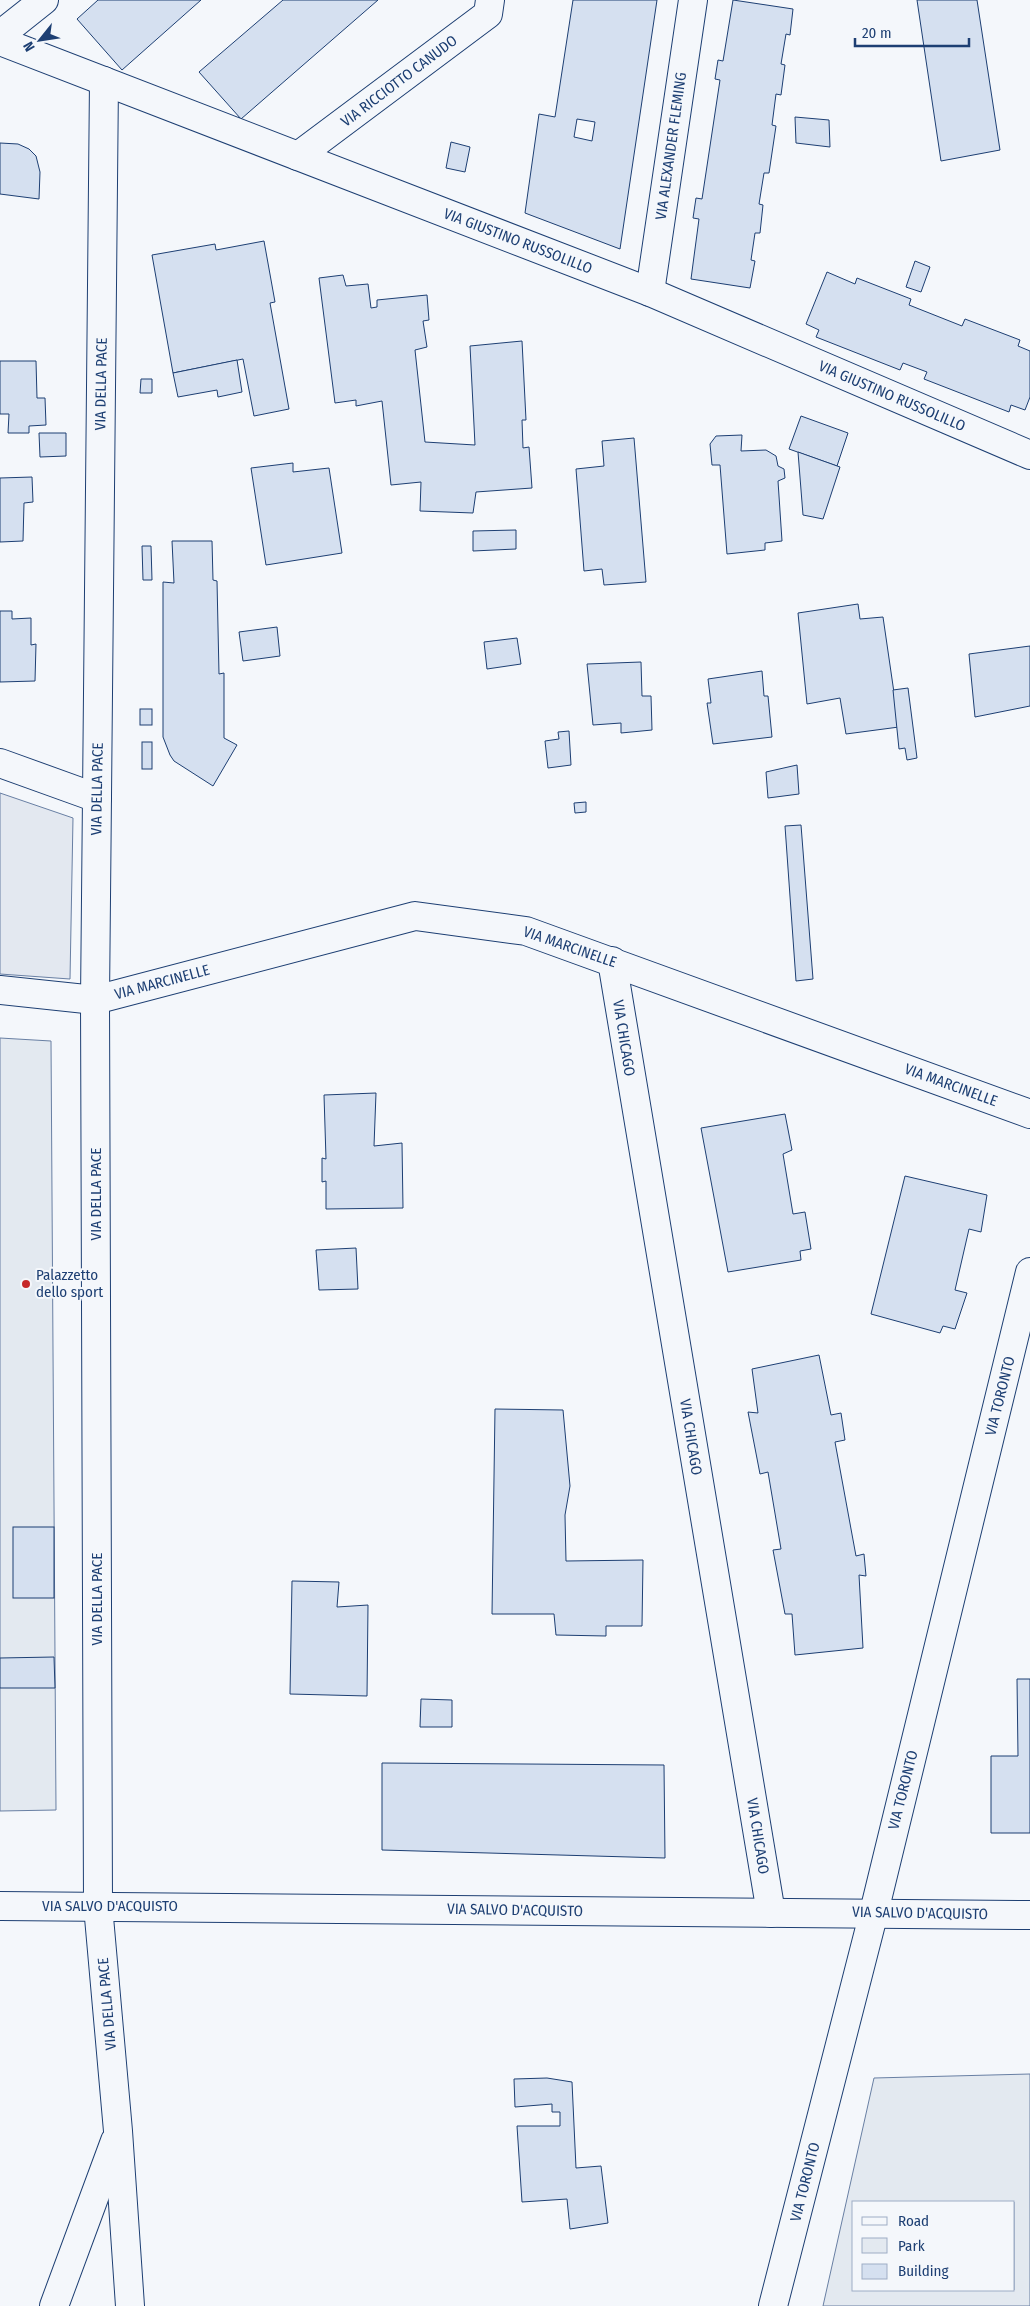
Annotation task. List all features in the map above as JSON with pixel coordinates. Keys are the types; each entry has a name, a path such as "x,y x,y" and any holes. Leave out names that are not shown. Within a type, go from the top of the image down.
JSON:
{"street":[{"path":"0,35 44,0"},
{"name":"VIA RICCIOTTO CANUDO","path":"298,156 488,14 490,0"},
{"name":"VIA ALEXANDER FLEMING","path":"650,292 693,0"},
{"name":"VIA GIUSTINO RUSSOLILLO","path":"0,40 650,292 1030,455"},
{"name":"VIA DELLA PACE","path":"104,81 95,1000 98,1906 118,2131 130,2306"},
{"path":"0,763 97,798"},
{"name":"VIA MARCINELLE","path":"95,1000 415,916 526,931 1030,1114"},
{"name":"VIA CHICAGO","path":"612,961 771,1913"},
{"path":"0,990 95,1000"},
{"name":"VIA TORONTO","path":"773,2306 874,1912 1030,1272"},
{"name":"VIA SALVO D'ACQUISTO","path":"0,1906 771,1913 874,1912 1030,1915"},
{"path":"54,2306 118,2131"}],"green space":[{"name":"Palazzetto dello sport","path":"0,1038 51,1041 56,1810 0,1811"},
{"path":"1030,2074 1030,2306 823,2306 874,2078"}],"shaded area":[{"path":"0,793 73,818 70,979 0,974"}],"building":[{"path":"98,0 201,0 122,70 77,19"},
{"path":"283,0 378,0 241,119 199,72"},
{"path":"573,0 657,0 620,249 525,213 539,114 555,117","holes":["577,119 595,122 592,141 574,137"]},
{"path":"733,0 793,9 790,35 786,34 781,64 785,65 781,95 776,94 772,125 776,126 769,173 764,173 759,204 763,205 760,233 755,233 751,260 755,261 750,288 691,279 699,219 693,218 696,198 702,199 720,80 715,79 718,60 723,61"},
{"path":"917,0 977,0 1000,150 941,161"},
{"path":"795,117 829,120 830,147 796,143"},
{"path":"451,142 470,147 465,172 446,168"},
{"path":"0,143 18,144 29,149 36,156 40,172 39,199 0,194"},
{"path":"264,241 275,302 270,303 289,409 254,416 243,359 173,373 152,255 215,244 216,250"},
{"path":"915,261 930,267 921,292 906,287"},
{"path":"827,272 855,284 857,278 911,299 909,305 962,326 965,319 1020,340 1018,346 1030,351 1030,397 1025,410 1011,405 1009,412 924,379 927,372 903,363 900,370 816,337 819,330 806,324"},
{"path":"343,275 346,286 368,284 371,308 377,307 377,300 427,295 429,320 423,321 427,347 415,350 425,442 475,445 470,346 522,341 526,420 522,420 523,448 529,447 532,488 476,492 473,513 420,511 421,482 391,485 382,401 356,406 356,400 335,403 319,278"},
{"path":"237,360 242,392 218,397 217,390 178,397 173,373"},
{"path":"0,361 36,361 37,398 45,398 46,425 29,426 29,433 8,433 9,414 0,414"},
{"path":"141,379 152,379 152,393 140,393"},
{"path":"801,416 848,433 837,466 789,449"},
{"path":"39,433 66,433 66,456 40,457"},
{"path":"742,435 741,451 766,450 776,456 778,466 784,469 785,478 778,481 782,541 765,543 765,550 727,554 720,465 712,465 710,444 716,436"},
{"path":"634,438 646,582 604,585 602,569 584,571 576,469 604,466 602,441"},
{"path":"798,452 840,467 823,519 803,515"},
{"path":"293,463 293,472 329,468 342,553 266,565 251,468"},
{"path":"32,477 33,502 24,503 23,541 0,542 0,478"},
{"path":"516,530 516,549 473,551 473,531"},
{"path":"172,541 212,541 213,580 217,581 219,674 224,673 224,738 237,745 213,786 174,761 163,737 163,582 174,583"},
{"path":"142,546 151,546 152,580 143,580"},
{"path":"858,604 860,619 883,617 899,727 846,734 840,698 807,704 798,613"},
{"path":"0,611 12,611 12,619 31,618 31,645 36,644 35,681 0,682"},
{"path":"277,627 280,656 243,661 239,632"},
{"path":"517,638 521,664 487,669 484,642"},
{"path":"1030,646 1030,706 975,717 969,654"},
{"path":"641,662 642,696 651,696 652,730 621,733 621,723 593,725 587,664"},
{"path":"762,671 764,696 768,696 772,737 713,744 707,703 711,703 708,679"},
{"path":"908,688 917,758 907,760 905,748 899,749 893,690"},
{"path":"140,709 152,709 152,725 140,725"},
{"path":"569,731 571,765 548,768 545,741 559,739 558,732"},
{"path":"142,742 152,742 152,769 142,769"},
{"path":"797,765 799,794 768,798 766,772"},
{"path":"586,802 586,812 575,813 574,803"},
{"path":"801,825 813,979 796,981 785,826"},
{"path":"376,1093 374,1146 402,1143 403,1208 326,1209 326,1181 322,1182 322,1158 326,1159 324,1095"},
{"path":"785,1114 792,1150 783,1154 793,1214 805,1212 811,1249 800,1251 801,1260 728,1272 701,1128"},
{"path":"905,1176 987,1195 981,1232 969,1229 955,1290 967,1293 955,1329 943,1326 940,1333 871,1314"},
{"path":"356,1248 358,1289 319,1290 316,1250"},
{"path":"819,1355 831,1415 841,1413 845,1440 835,1442 856,1556 864,1554 866,1576 859,1575 863,1648 795,1655 792,1614 785,1614 773,1550 781,1549 768,1472 760,1474 748,1412 758,1413 752,1369"},
{"path":"495,1409 563,1410 570,1486 565,1515 566,1561 643,1560 642,1626 606,1626 606,1636 556,1635 554,1614 492,1614"},
{"path":"13,1527 54,1527 54,1598 13,1598"},
{"path":"292,1581 339,1582 337,1607 368,1605 367,1696 290,1694"},
{"path":"54,1657 55,1688 0,1688 0,1658"},
{"path":"1017,1679 1030,1679 1030,1833 991,1833 991,1756 1018,1756"},
{"path":"421,1699 452,1700 452,1727 420,1727"},
{"path":"382,1763 664,1765 665,1858 382,1850"},
{"path":"547,2078 572,2082 576,2168 601,2166 608,2223 570,2229 567,2199 522,2202 517,2126 560,2126 560,2112 552,2112 552,2104 515,2107 514,2079"}],"place":[{"name":"Palazzetto dello sport","path":"26,1284"}]}
